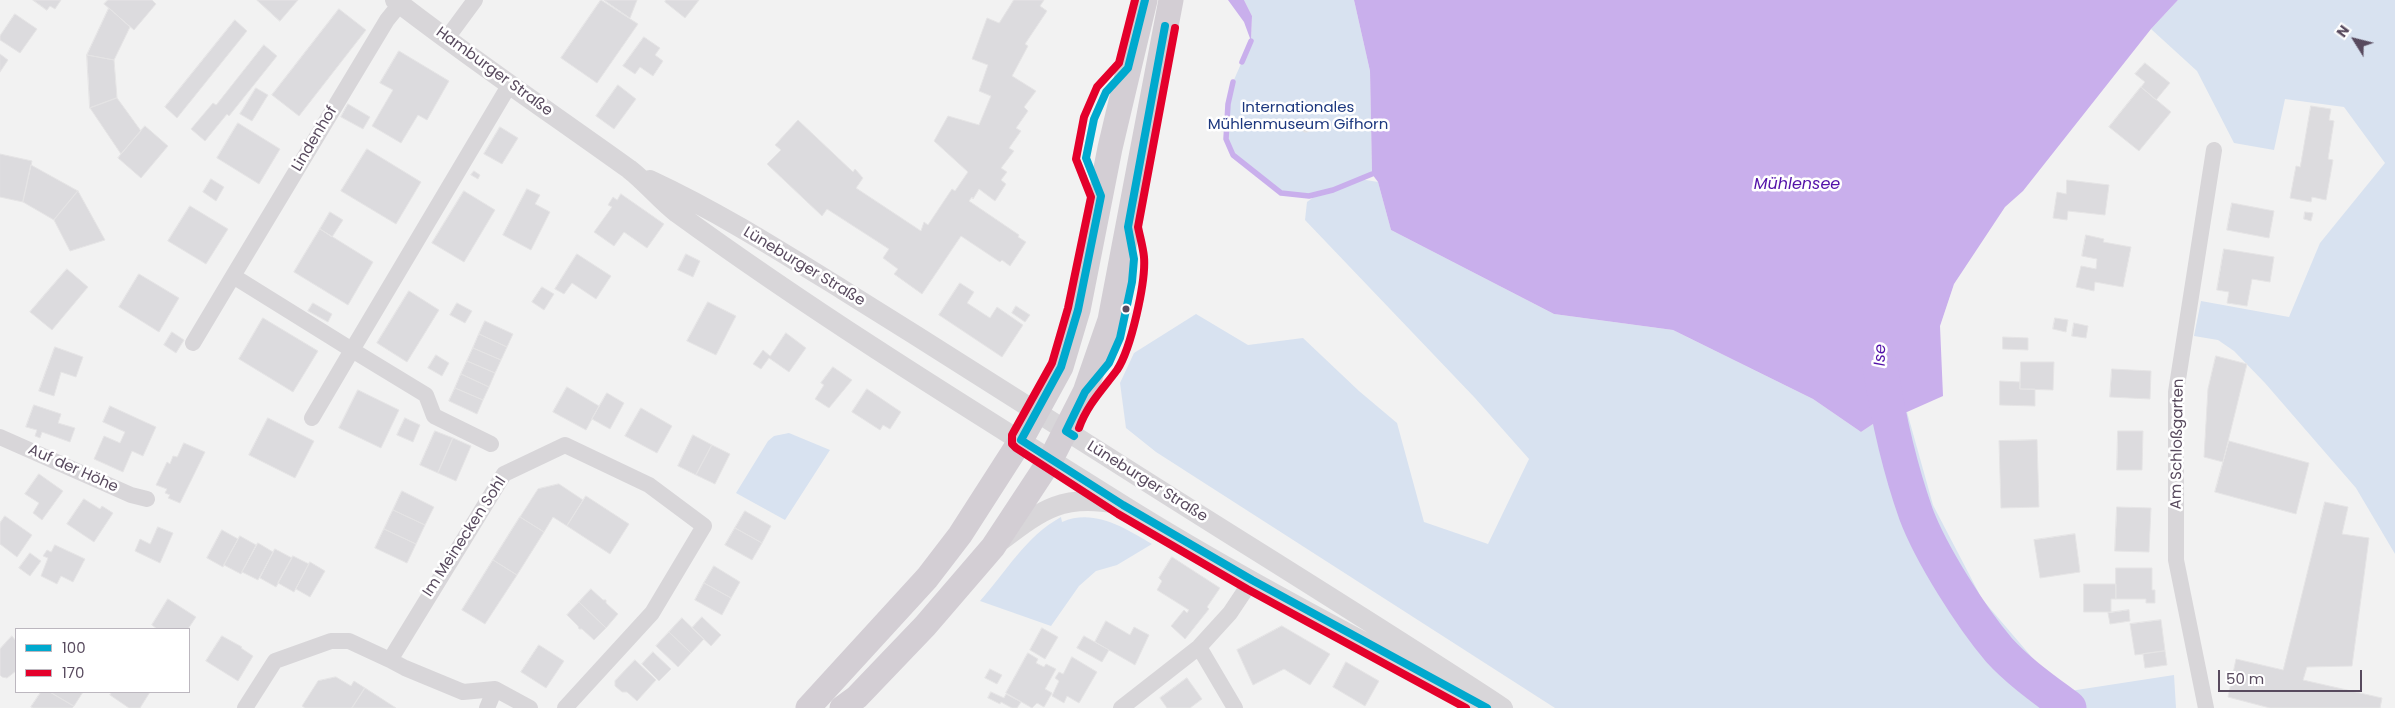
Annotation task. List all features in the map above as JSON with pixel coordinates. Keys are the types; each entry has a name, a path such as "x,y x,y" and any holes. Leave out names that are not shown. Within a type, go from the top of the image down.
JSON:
{"main road":[{"path":"808,708 927,578 960,535 1021,440 1061,367 1078,310 1110,148 1145,0"},
{"path":"842,708 857,697 925,626 993,547 1051,459 1085,392 1110,320 1171,0"}],"street":[{"path":"447,38 474,0"},
{"name":"Hamburger Straße","path":"397,2 592,144"},
{"name":"Lindenhof","path":"193,344 397,2"},
{"path":"312,418 510,84"},
{"name":"Lüneburger Straße","path":"592,144 632,171 682,195 743,230 1038,411 1388,632 1502,708"},
{"name":"Am Schloßgarten","path":"2206,708 2176,560 2176,392 2214,150"},
{"name":"Lüneburger Straße","path":"632,171 674,210 776,282 1122,505 1252,580 1487,708"},
{"path":"233,276 426,395 434,416 491,444"},
{"name":"Auf der Höhe","path":"0,437 131,495 147,499"},
{"name":"Im Meinecken Sohl","path":"390,660 504,474 565,445 650,485 704,526 652,613 564,708"},
{"path":"993,547 1038,513 1060,504 1102,501 1122,505"},
{"path":"1122,708 1199,647 1230,613 1252,580"},
{"path":"245,708 275,661 332,641 349,641 405,668 462,692 496,689 530,708"},
{"path":"1199,647 1235,708"},
{"path":"487,708 496,689"}],"green space":[{"name":"Internationales Mühlenmuseum Gifhorn","path":"1244,0 1354,0 1370,71 1372,174 1360,179 1378,182 1391,230 1554,314 1673,330 1813,399 1861,432 1888,414 1907,412 1933,505 1982,599 2036,662 2070,691 2174,675 2176,708 1555,708 1156,452 1126,428 1120,383 1134,353 1196,314 1248,345 1303,338 1359,391 1397,423 1424,522 1488,544 1529,459 1475,398 1305,220 1307,202 1318,194 1309,196 1281,193 1233,155 1226,139 1228,104 1233,82 1251,41 1252,16"},
{"path":"2178,0 2395,0 2395,554 2356,488 2265,383 2234,351 2218,340 2194,336 2201,301 2289,317 2320,243 2385,163 2344,107 2285,99 2274,150 2234,143 2197,71 2151,29"},
{"path":"789,433 830,450 785,520 736,493 768,441 774,436"},
{"path":"1061,517 1062,522 1086,517 1109,522 1152,544 1117,565 1096,571 1079,586 1051,626 980,601 1027,544 1048,525"}],"water":[{"path":"1228,0 1244,0 1252,16 1251,41 1244,22"},
{"name":"Mühlensee","path":"1354,0 2178,0 2151,29 2023,191 2005,207 1954,284 1940,326 1943,396 1907,412 1888,414 1861,432 1813,399 1673,330 1554,314 1391,230 1378,182 1372,174 1370,71"}],"building":[{"path":"33,0 61,0 55,9 50,6 47,10"},
{"path":"108,0 152,0 156,4 134,30 104,4"},
{"path":"257,0 298,0 280,21"},
{"path":"601,0 638,24 597,83 561,58"},
{"path":"604,0 637,0 630,18"},
{"path":"666,0 699,0 685,18 665,2"},
{"path":"1014,0 1044,0 1040,6 1047,11 1025,44 1028,46 1012,76 1036,91 1024,107 1028,111 1016,128 1021,131 1009,148 1014,151 1001,168 1007,172 1001,180 1006,184 995,201 979,189 973,199 972,197 969,201 1019,235 1018,237 1026,242 1010,266 1002,260 1000,262 961,236 922,294 894,274 898,269 883,258 889,249 827,209 822,216 767,164 781,150 775,145 798,120 853,172 855,169 863,178 856,188 921,231 924,222 928,225 952,189 955,191 968,172 934,141 948,116 979,125 991,96 979,91 988,65 972,59 987,18 999,23"},
{"path":"109,8 130,27 114,60 87,55"},
{"path":"339,9 366,30 299,116 272,95"},
{"path":"15,14 37,29 20,53 0,40 0,36"},
{"path":"235,20 247,31 177,118 165,107"},
{"path":"644,37 660,48 655,55 663,61 653,76 640,67 635,74 623,66"},
{"path":"264,45 277,56 229,116 227,114 205,141 191,129 213,103 216,105"},
{"path":"399,51 449,81 427,120 418,115 401,143 372,126 393,90 380,83"},
{"path":"0,54 8,60 0,72"},
{"path":"87,55 114,60 117,98 90,108"},
{"path":"2145,63 2170,83 2156,100 2141,87 2145,82 2135,74"},
{"path":"618,85 636,99 614,129 596,116"},
{"path":"2141,87 2171,112 2139,151 2109,127"},
{"path":"256,88 268,95 252,121 240,114"},
{"path":"117,98 141,131 121,154 90,108"},
{"path":"348,104 370,117 363,129 341,117"},
{"path":"2311,106 2331,109 2329,120 2334,121 2328,159 2333,160 2326,200 2312,197 2311,202 2290,198 2296,166 2300,167"},
{"path":"1304,120 1308,120 1312,126 1308,132 1304,132 1300,128 1300,124"},
{"path":"238,123 280,149 259,184 217,158"},
{"path":"145,126 168,146 141,178 118,158"},
{"path":"500,127 518,138 502,164 484,154"},
{"path":"367,149 421,182 396,224 341,191"},
{"path":"0,154 32,161 23,202 0,197"},
{"path":"31,165 78,191 54,220 23,202"},
{"path":"474,171 480,175 478,179 471,175"},
{"path":"211,179 224,187 216,201 203,192"},
{"path":"2067,180 2109,185 2105,215 2068,211 2067,220 2053,218 2057,192 2066,194"},
{"path":"527,189 540,195 535,204 550,212 531,250 503,235"},
{"path":"78,191 105,240 70,251 54,220"},
{"path":"464,191 495,210 464,262 432,243"},
{"path":"621,194 664,224 647,248 624,232 614,246 594,232 612,207 608,205 613,197 617,200"},
{"path":"2232,203 2274,211 2269,238 2227,230"},
{"path":"190,206 228,229 206,264 168,241"},
{"path":"330,212 343,220 332,237 320,229"},
{"path":"2305,212 2313,213 2311,221 2304,219"},
{"path":"320,229 373,262 348,305 294,272"},
{"path":"2086,235 2104,239 2103,242 2131,247 2123,287 2095,282 2094,291 2076,287 2081,266 2096,269 2097,259 2082,256"},
{"path":"2224,249 2274,257 2270,282 2252,279 2247,306 2227,303 2229,292 2217,290"},
{"path":"577,254 611,276 596,299 572,283 564,294 555,289"},
{"path":"686,254 700,261 693,277 678,270"},
{"path":"67,269 88,287 52,330 30,312"},
{"path":"139,274 179,298 159,332 119,307"},
{"path":"960,283 974,292 967,303 990,318 997,307 1023,325 1002,357 939,315"},
{"path":"542,287 554,294 544,310 532,302"},
{"path":"409,291 439,310 407,362 377,343"},
{"path":"708,302 736,316 716,355 687,341"},
{"path":"313,303 332,314 328,322 308,311"},
{"path":"457,303 472,311 465,323 450,315"},
{"path":"1016,306 1030,315 1025,322 1012,313"},
{"path":"263,318 318,351 293,392 239,359"},
{"path":"2055,318 2068,320 2066,332 2053,329"},
{"path":"485,321 513,334 507,347 479,334"},
{"path":"2074,323 2088,326 2086,338 2072,336"},
{"path":"172,332 184,340 176,353 164,345"},
{"path":"786,333 806,348 789,372 769,358 761,369 753,364 763,350 770,356"},
{"path":"479,334 507,347 501,360 473,348"},
{"path":"2003,337 2028,338 2028,350 2003,349"},
{"path":"55,347 83,357 76,377 61,372 54,396 39,391"},
{"path":"473,348 501,360 495,373 467,361"},
{"path":"436,355 449,363 442,376 428,368"},
{"path":"2216,356 2247,364 2223,462 2204,457 2208,389"},
{"path":"467,361 495,373 489,387 461,374"},
{"path":"2021,362 2054,362 2053,390 2020,389"},
{"path":"833,367 852,380 829,408 815,399 824,385 821,383"},
{"path":"2112,369 2151,371 2150,399 2110,397"},
{"path":"461,374 489,387 483,400 455,388"},
{"path":"2000,381 2020,382 2020,389 2035,389 2035,406 2000,405"},
{"path":"567,387 599,406 586,430 553,412"},
{"path":"455,388 483,400 477,414 449,401"},
{"path":"867,389 901,412 890,429 883,425 880,430 852,412"},
{"path":"358,390 399,410 381,448 339,428"},
{"path":"607,393 624,403 610,429 592,419"},
{"path":"34,405 61,414 58,423 75,428 70,442 42,432 40,438 35,436 37,430 26,427"},
{"path":"110,406 156,427 143,456 132,451 123,472 94,459 104,436 120,443 125,432 103,422"},
{"path":"641,408 672,426 657,453 625,436"},
{"path":"268,418 314,441 295,478 249,455"},
{"path":"405,418 420,425 413,442 397,435"},
{"path":"435,431 453,438 438,473 420,465"},
{"path":"2118,431 2143,431 2142,470 2117,470"},
{"path":"693,435 712,445 696,475 678,466"},
{"path":"453,438 471,446 456,481 438,473"},
{"path":"2037,440 2039,507 2001,508 1999,441"},
{"path":"2229,441 2309,463 2296,514 2215,492"},
{"path":"184,443 205,452 180,503 168,498 170,495 165,493 167,489 156,485 167,462 170,464 173,456 177,457"},
{"path":"712,445 730,454 715,484 696,475"},
{"path":"39,474 63,491 42,520 33,513 39,503 25,494"},
{"path":"559,484 583,500 567,526 553,517 544,532 520,517 538,489"},
{"path":"402,491 434,507 425,525 393,510"},
{"path":"586,496 629,524 610,554 567,526"},
{"path":"84,499 100,509 102,506 113,513 94,542 67,524"},
{"path":"2325,502 2348,507 2342,534 2369,538 2352,666 2307,667 2303,680 2382,698 2380,708 2270,708 2228,697 2236,659 2283,670"},
{"path":"2117,507 2151,508 2149,552 2115,551"},
{"path":"393,510 425,525 416,544 384,529"},
{"path":"745,511 771,526 762,543 735,528"},
{"path":"5,516 32,535 17,557 0,544 0,523"},
{"path":"520,517 544,532 517,575 493,560"},
{"path":"158,527 173,533 160,563 135,551 140,539 150,544"},
{"path":"735,528 762,543 752,560 725,545"},
{"path":"384,529 416,544 407,563 375,548"},
{"path":"222,530 238,539 223,567 207,558"},
{"path":"2075,534 2080,572 2040,578 2034,540"},
{"path":"240,536 256,545 241,574 224,565"},
{"path":"258,543 273,552 258,580 242,572"},
{"path":"55,545 85,559 73,582 61,576 57,584 41,576 48,558 43,556 47,550 51,552"},
{"path":"275,549 292,558 276,587 260,578"},
{"path":"30,553 41,561 30,576 19,568"},
{"path":"293,556 309,564 294,592 278,583"},
{"path":"1172,557 1220,588 1207,607 1209,609 1185,639 1171,626 1184,610 1187,613 1189,610 1157,590 1162,581 1159,578"},
{"path":"493,560 517,575 485,624 462,610"},
{"path":"310,562 325,571 310,597 296,589"},
{"path":"714,566 740,582 731,598 704,583"},
{"path":"2116,568 2152,568 2152,590 2155,590 2155,603 2146,603 2146,599 2116,599"},
{"path":"704,583 731,598 722,615 695,600"},
{"path":"2084,584 2116,584 2116,599 2111,599 2111,612 2084,612"},
{"path":"591,589 603,600 606,600 606,603 618,614 606,628 579,602"},
{"path":"168,599 196,617 189,628 156,628 152,625"},
{"path":"579,602 606,628 594,640 582,629 579,629 567,615"},
{"path":"2129,610 2130,621 2110,624 2108,613"},
{"path":"702,617 721,635 711,646 692,628"},
{"path":"682,618 704,639 691,653 669,632"},
{"path":"2161,620 2165,651 2135,655 2130,624"},
{"path":"1106,621 1130,635 1134,627 1149,635 1135,665 1095,642"},
{"path":"1282,626 1330,654 1310,685 1284,669 1253,685 1237,650"},
{"path":"1042,628 1058,637 1045,659 1030,650"},
{"path":"669,632 691,653 678,667 656,646"},
{"path":"12,636 15,640 15,672 7,678 0,675 0,649"},
{"path":"222,636 242,647 253,656 238,681 206,661"},
{"path":"1084,636 1109,650 1102,662 1077,648"},
{"path":"539,645 564,661 546,688 521,672"},
{"path":"2165,651 2167,665 2145,668 2143,654"},
{"path":"653,652 671,669 659,681 642,664"},
{"path":"1028,653 1038,659 1036,663 1044,667 1046,664 1056,669 1045,689 1052,693 1044,707 1037,703 1032,708 1006,693"},
{"path":"1072,657 1097,672 1079,703 1067,696 1064,703 1052,696 1059,681 1055,678 1059,672 1063,674"},
{"path":"635,660 656,680 637,701 627,692 622,692 615,686 615,681"},
{"path":"1346,662 1379,681 1365,706 1333,687"},
{"path":"990,669 1002,675 997,684 985,678"},
{"path":"336,677 351,686 354,681 365,688 352,708 305,708 302,706 318,681"},
{"path":"1187,678 1202,699 1190,708 1167,708 1160,698"},
{"path":"365,688 396,708 352,708"},
{"path":"991,692 1004,698 1006,694 1021,702 1017,708 1012,708 1001,702 1000,704 988,698"},
{"path":"40,693 52,693 74,706 72,708 31,707"},
{"path":"52,693 82,693 74,706"},
{"path":"111,693 149,693 140,708 129,708 110,695"}],"waterway":[{"path":"1242,62 1251,41"},
{"path":"1233,82 1228,104 1226,139 1233,155 1281,193 1309,196 1333,190 1372,174"},
{"name":"Ise","path":"1880,366 1904,478 1916,514 1941,566 1964,603 1999,650 2042,688 2069,708"}],"transit line":[{"name":"170","path":"1135,0 1119,63 1097,87 1084,117 1076,159 1091,197 1068,308 1052,363 1012,435 1012,444 1118,514 1247,589 1466,708"},
{"name":"100","path":"1145,0 1128,68 1106,92 1094,119 1086,158 1101,196 1078,310 1061,367 1021,440 1123,505 1252,580 1487,708"},
{"name":"100","path":"1074,436 1066,431 1085,392 1109,363 1120,338 1132,282 1134,259 1128,227 1165,26"},
{"name":"170","path":"1079,428 1091,405 1117,370 1132,332 1140,298 1144,268 1144,253 1138,227 1175,28"}]}
